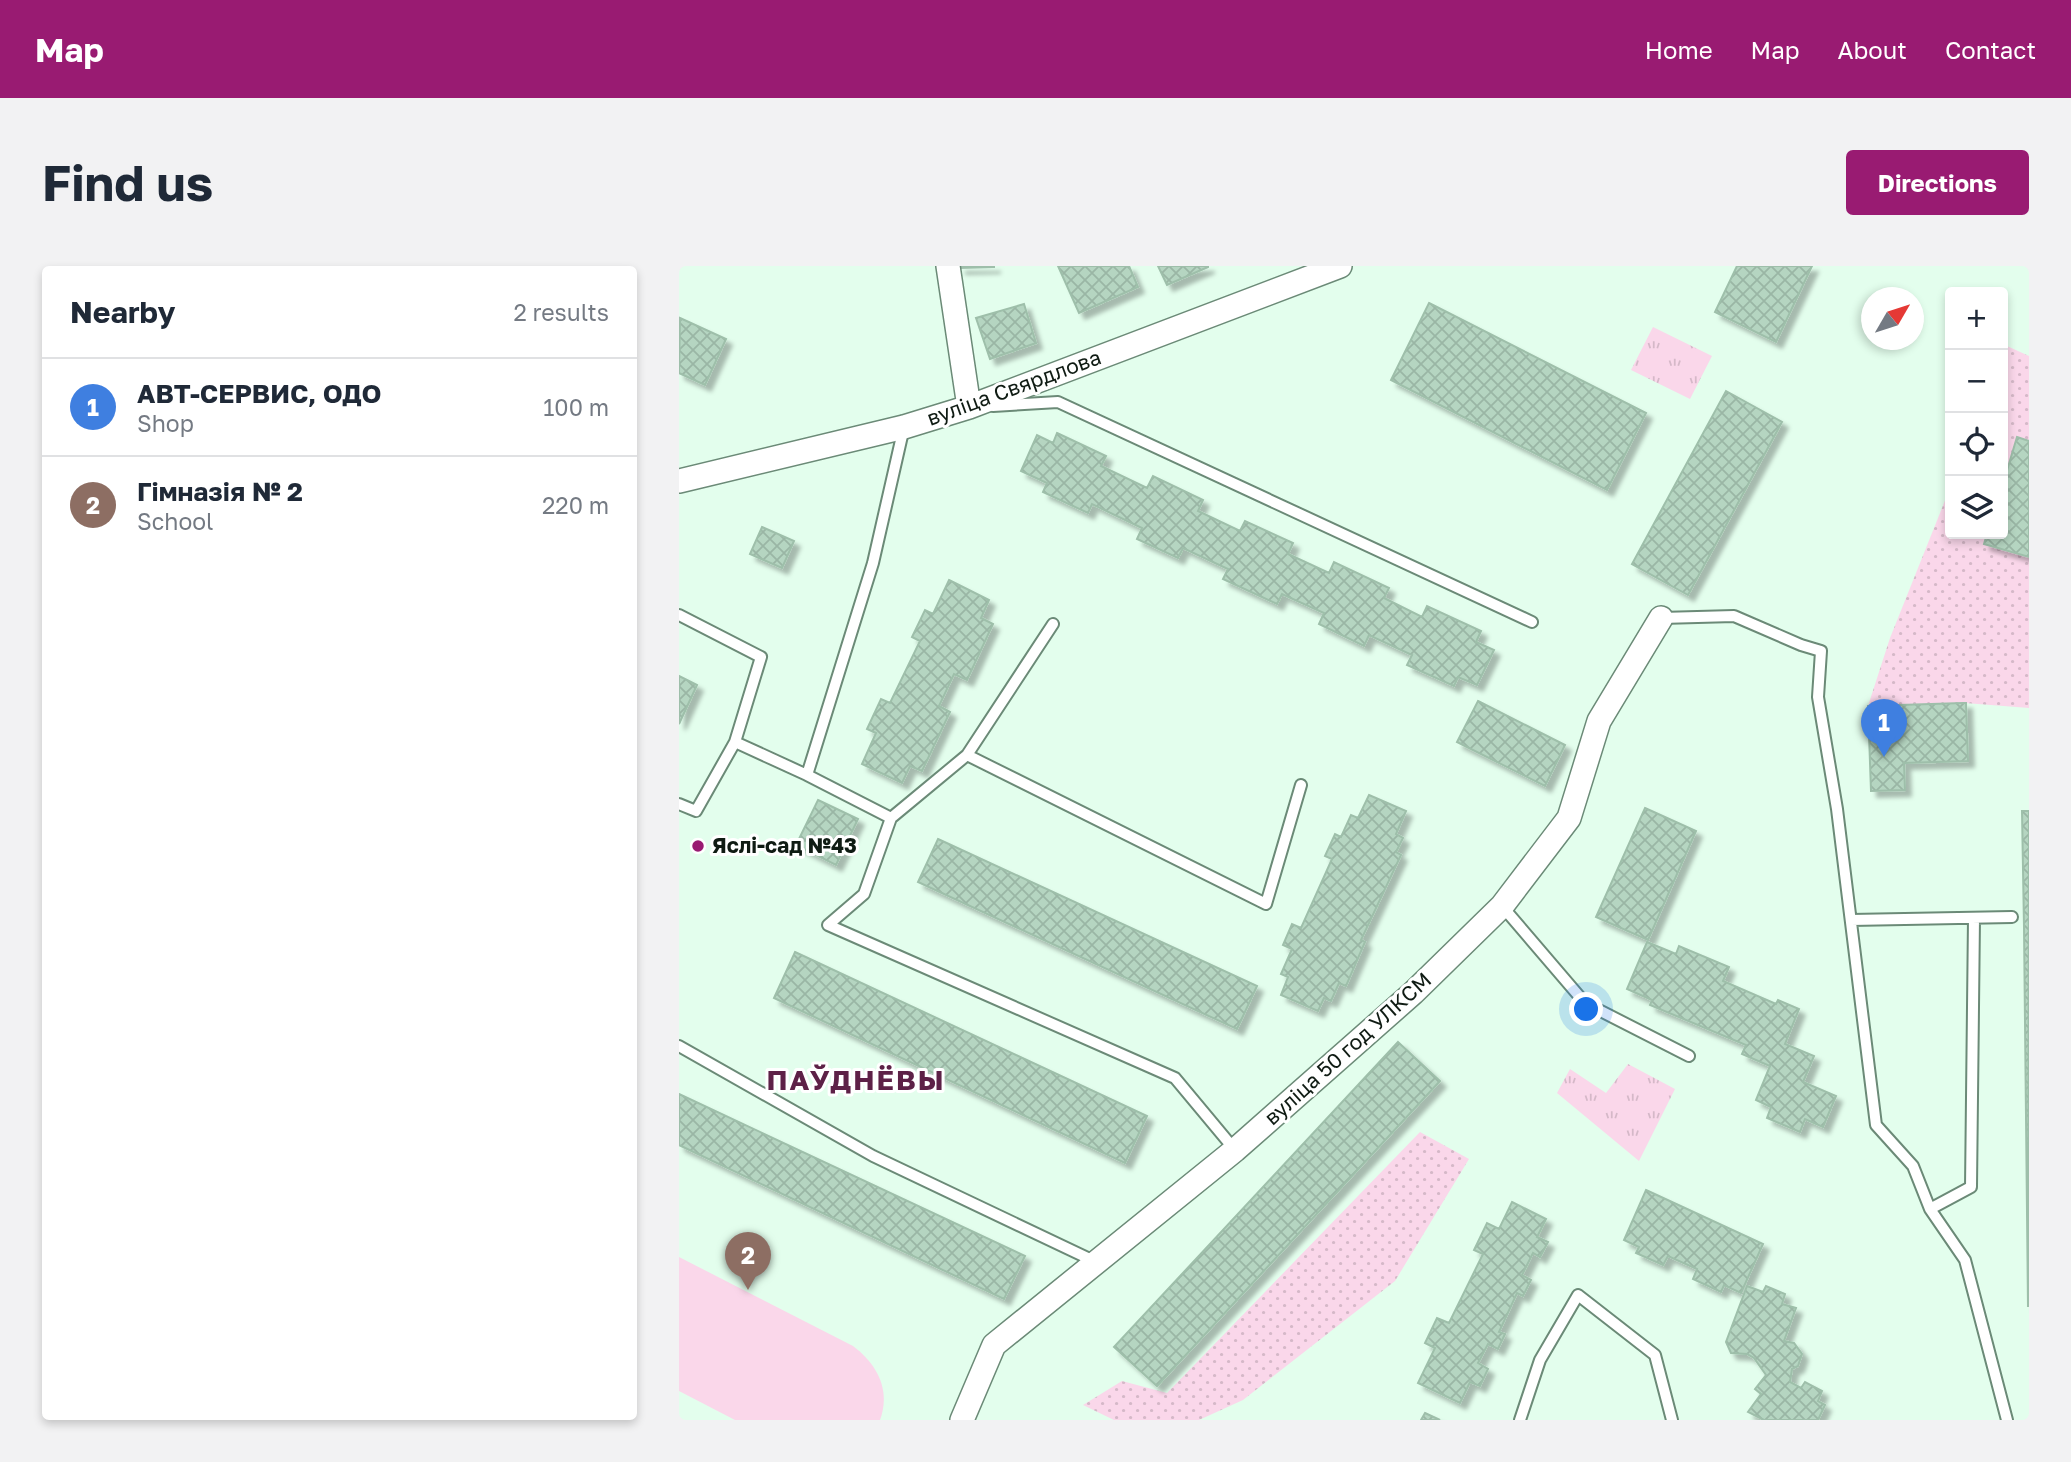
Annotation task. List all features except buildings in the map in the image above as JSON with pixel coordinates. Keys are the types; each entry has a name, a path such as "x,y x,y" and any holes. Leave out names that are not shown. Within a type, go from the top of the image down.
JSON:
{"street":[{"path":"948,266 969,407"},
{"name":"вуліца Свярдлова","path":"679,481 904,427 969,407 1340,266"},
{"name":"вуліца 50 год УЛКСМ","path":"963,1420 994,1345 1094,1261 1235,1150 1413,993 1502,906 1569,818 1599,721 1661,618"}],"lane":[{"path":"969,407 1058,402 1532,622"},
{"path":"807,775 873,563 904,427"},
{"path":"679,615 761,657 735,742 696,811 679,804"},
{"path":"1661,618 1734,616 1801,645 1821,650 1818,697 1837,809 1876,1125 1913,1166 1930,1209 1965,1260 2007,1420"},
{"path":"1053,624 967,755 891,818 864,894 828,925 1175,1078 1235,1150"},
{"path":"735,742 891,818"},
{"path":"967,755 1266,904 1301,785"},
{"path":"1502,906 1585,1003 1689,1056"},
{"path":"1851,920 2012,917"},
{"path":"1930,1209 1971,1187 1973,918"},
{"path":"679,1046 873,1156 1094,1261"},
{"path":"1520,1420 1540,1360 1578,1295 1654,1355 1672,1420"}],"green space":[{"path":"1653,327 1712,356 1690,399 1631,370"},
{"path":"2008,346 2029,356 2029,708 1965,703 1868,706 1890,638 1945,500 1945,539 2008,539"},
{"path":"1628,1064 1675,1089 1639,1161 1557,1093 1570,1069 1606,1093"},
{"path":"1420,1132 1469,1159 1395,1281 1243,1400 1199,1420 1114,1420 1083,1405 1122,1381 1167,1393"},
{"path":"679,1257 862,1353 875,1369 883,1388 880,1420 735,1420 679,1391"}],"place":[{"name":"АВТ-СЕРВИС, ОДО","path":"1884,757"},
{"name":"Яслі-сад №43","path":"698,846"},
{"name":"Гімназія № 2","path":"748,1290"}],"district":[{"name":"ПАЎДНЁВЫ","path":"856,1080"}]}
